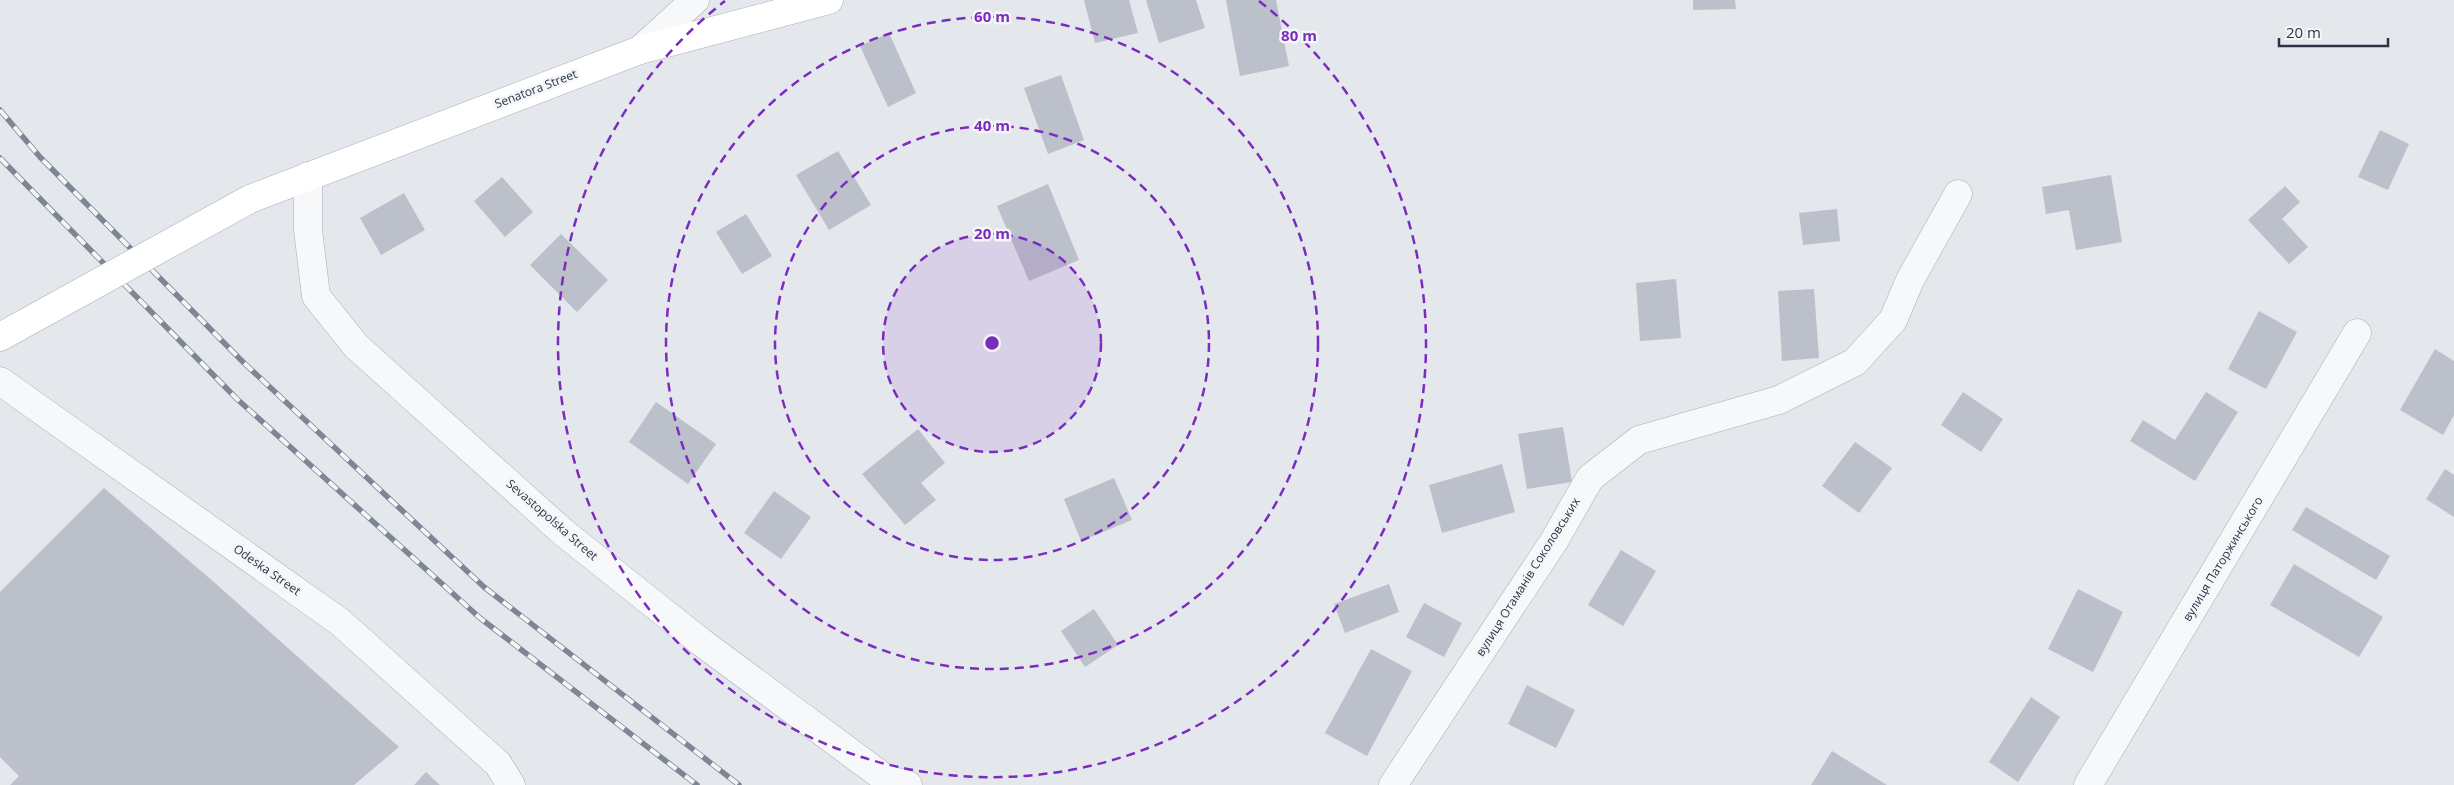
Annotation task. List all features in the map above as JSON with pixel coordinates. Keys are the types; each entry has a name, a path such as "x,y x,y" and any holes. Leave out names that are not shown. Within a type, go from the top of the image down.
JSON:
{"street":[{"path":"640,50 696,0"},
{"name":"Senatora Street","path":"9,332 250,199 640,50 829,0"},
{"name":"Sevastopolska Street","path":"308,176 308,230 316,296 356,346 564,533 685,630 886,779 908,785"},
{"name":"вулиця Отаманів Соколовських","path":"1393,785 1554,541 1590,478 1639,440 1779,400 1855,362 1893,320 1910,280 1958,194"},
{"name":"вулиця Паторжинського","path":"2088,785 2357,333"},
{"name":"Odeska Street","path":"0,380 340,622 498,764 511,785"}],"building":[{"path":"1084,0 1129,0 1138,33 1095,43"},
{"path":"1146,0 1196,0 1205,28 1159,43"},
{"path":"1226,0 1276,0 1289,66 1240,76"},
{"path":"1693,0 1735,0 1736,9 1693,10"},
{"path":"889,33 916,93 888,107 860,46"},
{"path":"1061,75 1084,140 1048,154 1024,88"},
{"path":"2380,130 2409,144 2388,190 2358,177"},
{"path":"838,151 871,205 829,230 796,175"},
{"path":"2111,175 2122,242 2076,250 2069,210 2046,214 2042,187"},
{"path":"502,177 533,212 505,237 474,201"},
{"path":"1048,184 1079,260 1029,281 997,206"},
{"path":"2285,186 2300,202 2282,219 2308,247 2289,264 2248,220"},
{"path":"404,193 425,230 381,255 360,218"},
{"path":"1837,209 1840,241 1803,245 1799,213"},
{"path":"746,214 772,256 742,274 716,232"},
{"path":"561,234 608,280 577,312 530,265"},
{"path":"1676,279 1681,338 1640,341 1636,283"},
{"path":"1814,289 1819,358 1782,361 1778,291"},
{"path":"2259,311 2297,332 2266,389 2228,369"},
{"path":"2435,349 2454,361 2454,415 2443,435 2400,410"},
{"path":"1963,392 2003,419 1981,452 1941,425"},
{"path":"2206,392 2238,412 2195,481 2130,441 2143,420 2175,440"},
{"path":"656,402 716,444 688,484 629,442"},
{"path":"1563,427 1572,482 1527,489 1518,434"},
{"path":"918,429 945,463 921,483 936,500 905,525 862,474"},
{"path":"1855,442 1892,468 1859,513 1822,486"},
{"path":"1502,464 1515,512 1442,533 1429,485"},
{"path":"2445,469 2454,475 2454,517 2426,499"},
{"path":"1114,478 1132,520 1081,541 1064,499"},
{"path":"104,488 215,583 399,747 354,785 10,785 19,776 0,757 0,592"},
{"path":"774,491 811,517 781,559 744,533"},
{"path":"2306,507 2390,556 2376,580 2292,530"},
{"path":"1621,550 1656,571 1623,626 1588,605"},
{"path":"2294,564 2383,617 2359,657 2270,605"},
{"path":"1389,584 1399,612 1345,633 1334,604"},
{"path":"2078,589 2123,612 2093,672 2048,649"},
{"path":"1424,603 1462,623 1444,657 1406,637"},
{"path":"1094,609 1118,645 1085,667 1061,631"},
{"path":"1371,649 1412,671 1367,756 1325,733"},
{"path":"1527,685 1575,710 1556,748 1508,724"},
{"path":"2031,697 2060,717 2018,782 1989,762"},
{"path":"1832,751 1887,785 1811,785"},
{"path":"426,772 440,785 414,785"}],"railway":[{"path":"0,110 40,157 244,363 484,587 739,785"},
{"path":"0,158 237,399 480,618 697,785"}]}
